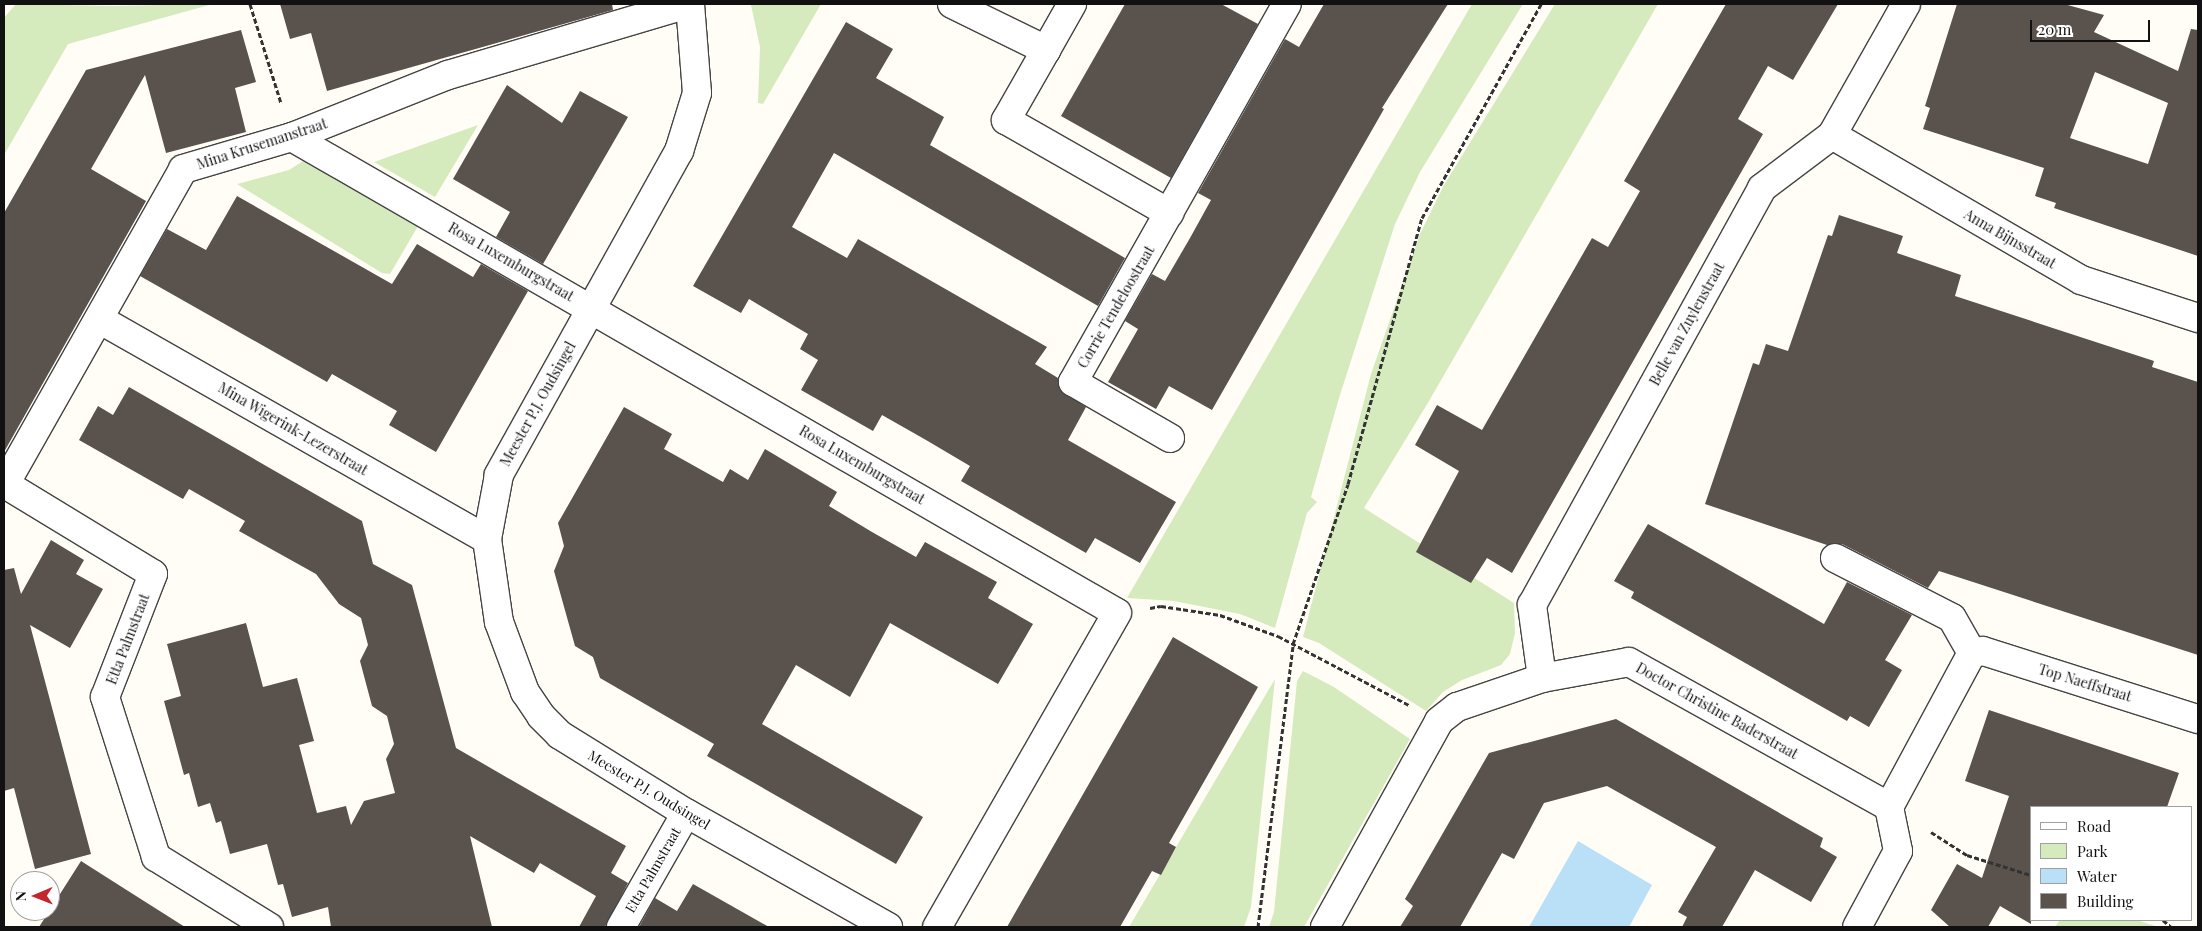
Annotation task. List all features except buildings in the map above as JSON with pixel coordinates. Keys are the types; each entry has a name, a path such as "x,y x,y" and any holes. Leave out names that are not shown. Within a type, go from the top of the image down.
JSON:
{"street":[{"name":"Mina Krusemanstraat","path":"4,485 183,169 292,137 448,76 689,4"},
{"name":"Meester P.J. Oudsingel","path":"689,4 697,93 679,152 499,475 487,539 502,632 525,692 541,716 560,735 686,813 888,927"},
{"path":"952,4 1046,50"},
{"path":"1072,4 1006,120 1169,213"},
{"name":"Corrie Tendeloostraat","path":"1170,438 1073,382 1287,4"},
{"name":"Belle van Zuylenstraat","path":"1542,678 1532,605 1762,188 1832,135 1906,4"},
{"name":"Anna Bijnsstraat","path":"1832,135 2081,280 2198,318"},
{"name":"Rosa Luxemburgstraat","path":"292,137 592,308 1117,613"},
{"name":"Mina Wigerink-Lezerstraat","path":"99,319 487,539"},
{"name":"Etta Palmstraat","path":"4,485 154,574 105,697 156,857 269,927"},
{"path":"1835,558 1952,618 1972,654 1889,807 1898,850 1857,927"},
{"path":"937,927 1117,613"},
{"name":"Top Naeffstraat","path":"1972,654 1983,651 2198,718"},
{"name":"Doctor Christine Baderstraat","path":"1325,927 1439,721 1457,707 1542,678 1629,662 1889,807"},
{"name":"Etta Palmstraat","path":"620,927 686,813"}],"path":[{"path":"250,4 292,137"},
{"path":"1258,927 1293,644 1348,484 1422,218 1541,4"},
{"path":"1117,613 1161,606 1220,615 1293,644 1439,721"},
{"path":"1889,807 1967,855 2030,875"}],"green space":[{"path":"16,4 113,6 213,4 68,44 4,155 4,18"},
{"path":"821,4 763,104 758,103 760,47 751,5"},
{"path":"1472,4 1523,4 1420,172 1395,224 1339,398 1311,497 1317,502 1307,513 1275,628 1240,614 1174,601 1127,598"},
{"path":"1555,4 1658,4 1429,401 1364,508 1514,603 1515,633 1510,654 1501,665 1462,680 1443,692 1426,711 1319,643 1303,637 1371,374 1420,234 1444,185"},
{"path":"478,125 435,197 374,162"},
{"path":"311,156 421,221 390,274 382,273 237,184 289,170"},
{"path":"1303,671 1334,687 1410,739 1304,927 1269,927 1274,912 1297,681"},
{"path":"1275,679 1251,907 1244,927 1129,927"},
{"path":"2059,921 2140,921 2158,927 2055,927"}],"water":[{"path":"1578,841 1652,885 1629,927 1529,927"}]}
